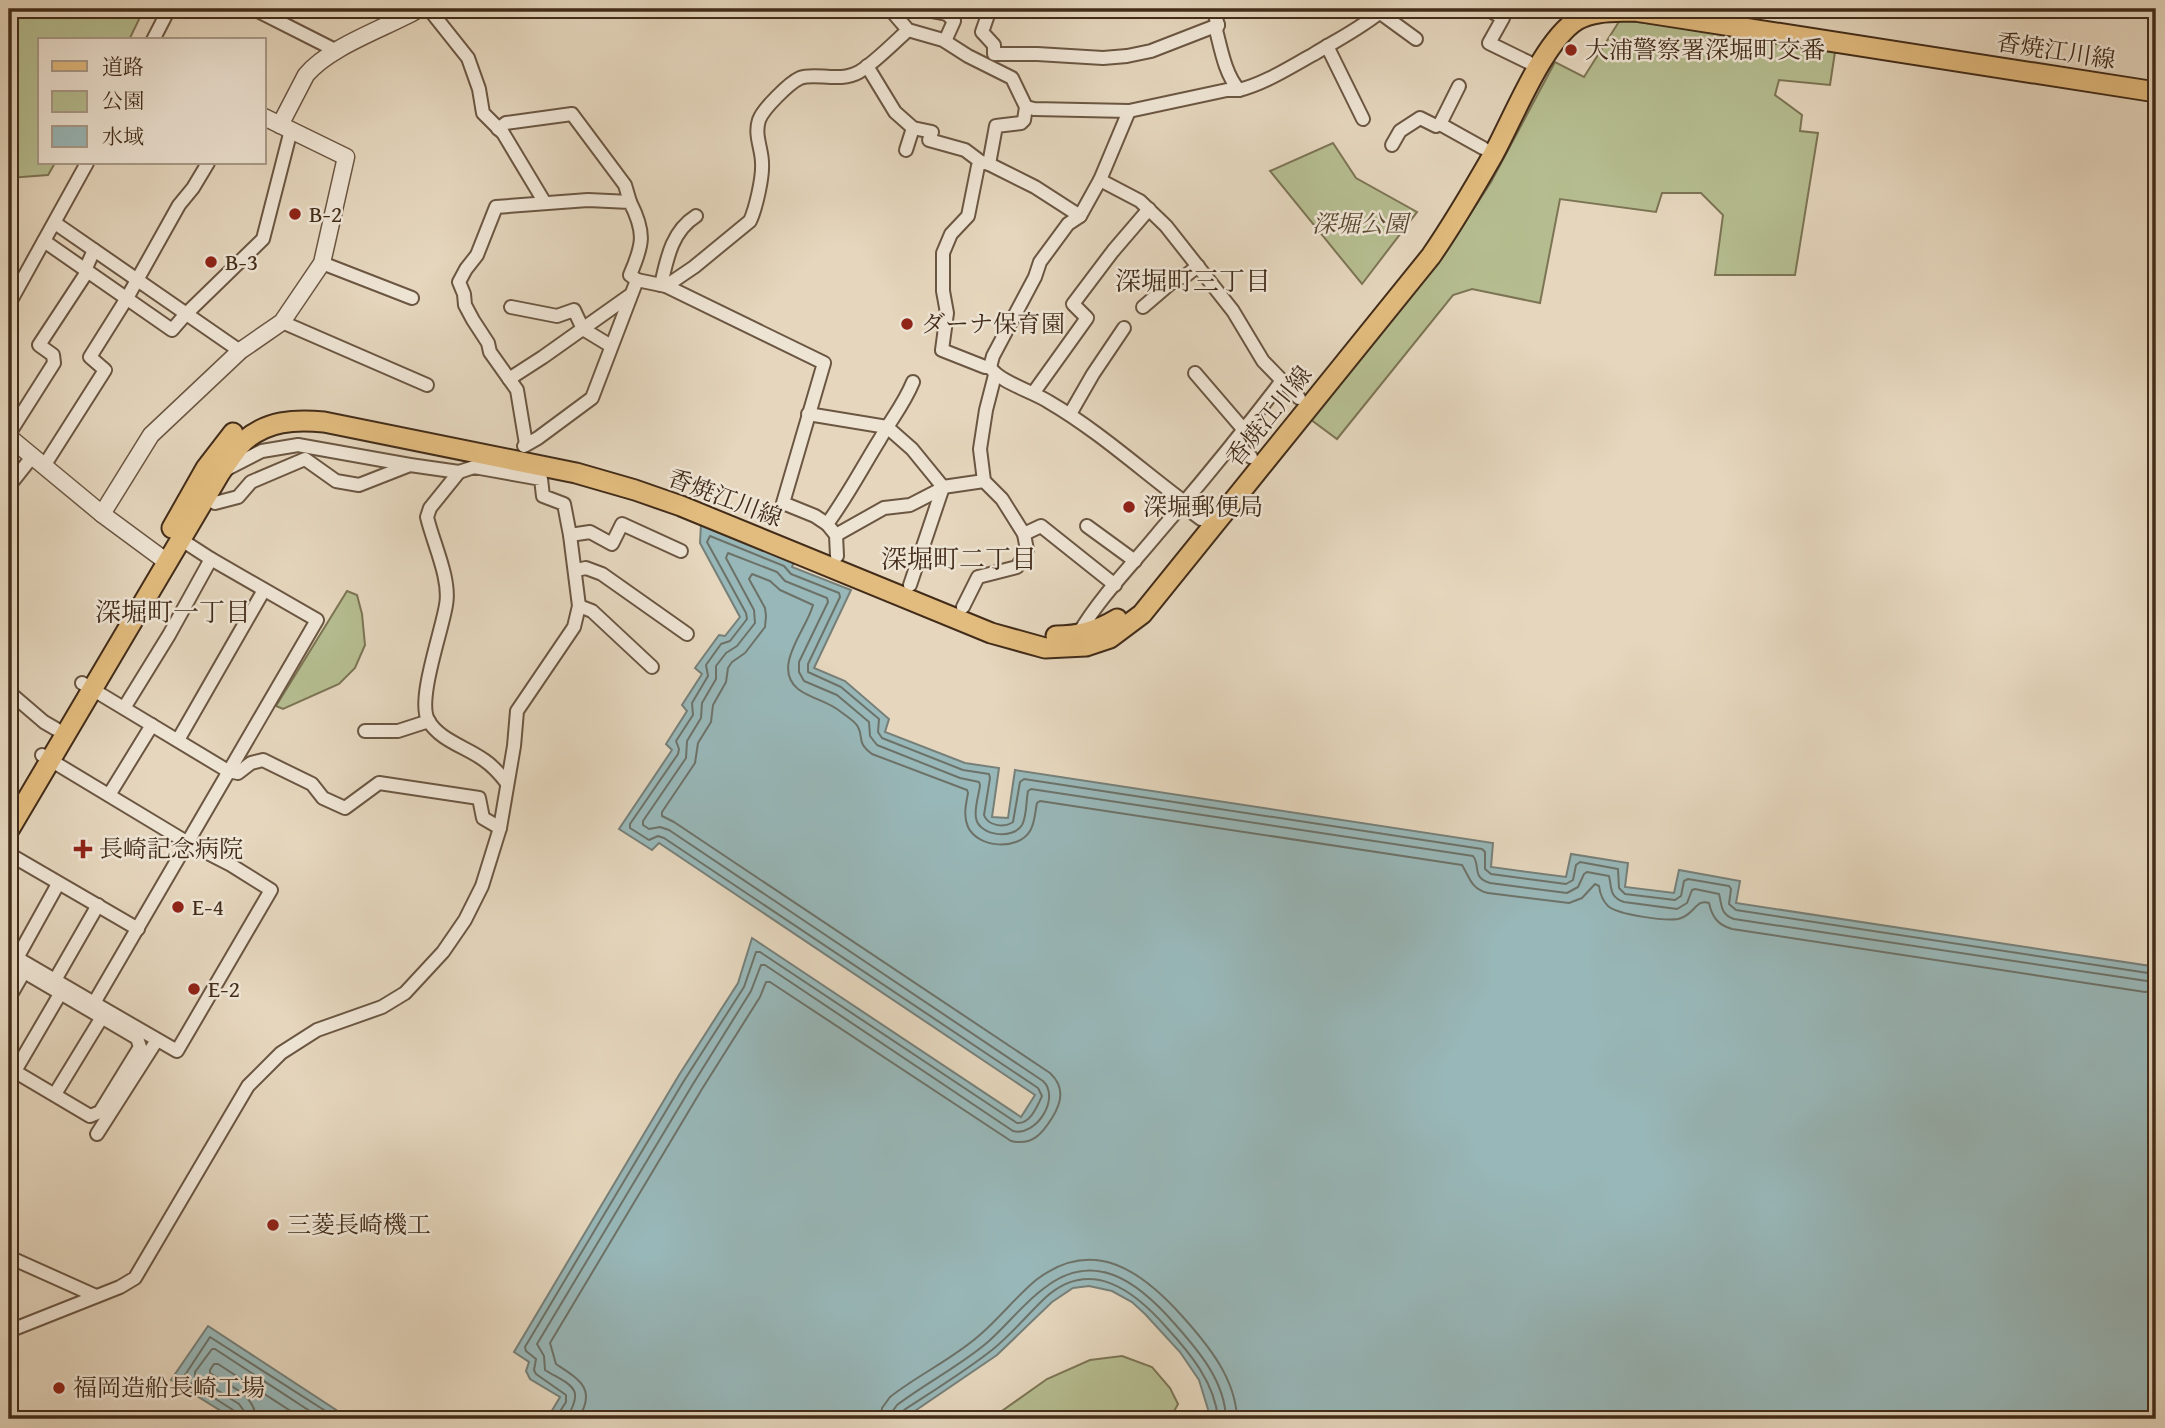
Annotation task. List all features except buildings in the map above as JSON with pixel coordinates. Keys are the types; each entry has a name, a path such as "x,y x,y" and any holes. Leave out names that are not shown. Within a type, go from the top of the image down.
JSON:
{"main road":[{"name":"香焼江川線","path":"1123,622 1199,517 1421,248 1458,192 1479,147 1528,62 1555,24 1576,9"},
{"name":"香焼江川線","path":"1696,9 2156,80"},
{"name":"香焼江川線","path":"747,525 991,633 1045,648 1142,614 1431,256 1451,227 1555,41 1576,21 1592,15 1635,11 2156,92"},
{"name":"香焼江川線","path":"9,830 46,757 234,433 257,417 279,409 326,409 579,460 747,525 837,556 1022,629 1068,639"},
{"name":"香焼江川線","path":"175,536 206,497 213,470"},
{"name":"香焼江川線","path":"9,807 46,757 56,729 87,686"}],"street":[{"path":"154,38 169,9"},
{"path":"254,9 278,15 337,51"},
{"path":"44,241 172,330 263,239 286,127 306,75 319,62 337,51 419,9"},
{"path":"429,9 468,58 479,89 483,113 512,147 545,203"},
{"path":"890,9 908,30 945,41 1012,78 1026,107 1021,123 996,127 985,163 974,182 968,216 951,234 943,253 943,291 947,313 942,350 985,367 1070,414 1183,501 1182,505 1199,517"},
{"path":"990,9 982,32 994,45 993,54 1103,58 1127,56 1172,44 1218,25"},
{"path":"1213,9 1224,60 1233,83 1239,90"},
{"path":"1487,9 1503,18 1489,43 1528,62"},
{"path":"926,10 947,14 954,21 945,41"},
{"path":"1026,107 1129,111 1251,87 1327,46 1382,11 1416,39"},
{"path":"664,285 694,267 750,221 762,176 757,130 759,120 767,107 800,78 849,76 863,71 908,30"},
{"path":"1327,46 1363,119"},
{"path":"867,66 895,113 913,128 932,132 929,140 965,150 985,163 1035,187 1080,216"},
{"path":"1440,124 1459,86"},
{"path":"963,607 978,577 1017,567 1027,550 1024,534 1002,499 984,481 980,449 993,371 992,356 1035,277 1040,262 1068,224 1080,216 1100,180 1129,111"},
{"path":"498,129 506,123 572,114 625,185 636,214 642,241 630,275 636,280 664,285 824,363 783,503 827,524 836,536 837,556"},
{"path":"102,514 151,435 240,351 282,322 322,263 346,157 266,118"},
{"path":"1392,145 1400,131 1420,118 1436,126 1440,124 1479,147"},
{"path":"906,150 913,128"},
{"path":"9,304 86,164"},
{"path":"9,485 38,462 105,370 90,357 137,281 179,205 207,164"},
{"path":"1100,180 1140,201 1166,226 1233,311 1263,361 1299,398"},
{"path":"630,202 588,200 496,207 477,255 459,282 465,305 488,343 490,352 517,390 525,445 592,398 636,280"},
{"path":"1034,393 1087,318 1073,304 1113,251 1150,209"},
{"path":"664,285 673,240 696,216"},
{"path":"55,223 240,351"},
{"path":"94,250 85,275 38,345 53,355 54,363 9,436 102,514 161,559"},
{"path":"322,263 412,298"},
{"path":"1143,307 1178,277 1184,277 1198,266"},
{"path":"509,379 629,296"},
{"path":"511,307 557,316 574,310 583,329 611,346"},
{"path":"282,322 427,386"},
{"path":"1070,414 1124,328"},
{"path":"1195,373 1244,430"},
{"path":"827,524 903,405 905,395 913,382"},
{"path":"1068,639 1087,620 1281,382"},
{"path":"808,414 887,427 912,449 942,488 940,501 910,585"},
{"path":"1234,442 1251,457"},
{"path":"9,1331 129,1283 135,1278 248,1086 281,1053 317,1030 382,1007 405,993 443,952 465,920 482,886 500,828 517,711 574,627 579,606 576,570 564,504 543,496 541,478 474,467 459,472 298,445 262,451 213,470"},
{"path":"206,497 215,503 238,497 251,482 305,459 336,481 359,485 411,465"},
{"path":"459,472 430,508 427,517 447,589 447,604 425,710 429,721 445,737 483,759 506,783"},
{"path":"836,536 884,508 910,505 942,488 984,481"},
{"path":"570,535 590,533 612,544 622,524 681,551"},
{"path":"1024,534 1041,526 1115,585"},
{"path":"1087,526 1135,561"},
{"path":"94,1003 317,620 175,536"},
{"path":"124,709 211,559"},
{"path":"576,570 593,569 602,574 687,634"},
{"path":"178,740 264,590"},
{"path":"579,606 592,611 652,667"},
{"path":"87,686 228,771 238,773 251,763 263,760 312,784 323,798 345,808 379,783 479,798 483,818 500,828"},
{"path":"9,692 56,729"},
{"path":"365,731 398,731 429,721"},
{"path":"109,795 152,724"},
{"path":"46,757 271,890 177,1051 17,958 58,884"},
{"path":"9,854 138,929"},
{"path":"55,980 98,905"},
{"path":"9,963 137,1038 140,1047 100,1112 90,1116 12,1069 60,994"},
{"path":"9,998 24,972"},
{"path":"55,1094 102,1017"},
{"path":"97,1134 157,1040"},
{"path":"9,1257 96,1296"}],"green space":[{"path":"9,9 144,9 130,38 38,38 38,164 54,164 48,175 9,178"},
{"path":"1620,20 1830,45 1835,52 1830,85 1779,80 1775,95 1802,115 1800,131 1818,133 1795,275 1715,275 1723,215 1701,193 1662,193 1656,212 1560,199 1540,303 1472,289 1453,295 1337,439 1310,419 1439,262 1491,182 1555,62 1584,77"},
{"name":"深堀公園","path":"1333,143 1356,178 1417,212 1362,284 1270,171"},
{"path":"347,591 357,595 362,614 365,645 355,668 339,684 283,709 276,706"},
{"path":"1122,1356 1152,1367 1170,1388 1178,1404 1170,1419 927,1419 999,1413 1047,1379 1090,1360"}],"water":[{"path":"701,524 794,562 792,567 851,590 814,668 845,681 889,719 885,732 965,763 999,768 992,817 1008,818 1015,770 1493,843 1491,867 1566,877 1571,854 1628,863 1625,887 1674,893 1679,870 1740,881 1736,903 2151,966 2156,943 2156,1419 1211,1419 1199,1380 1180,1352 1132,1302 1112,1291 1089,1286 1073,1288 1052,1302 997,1355 903,1419 547,1419 560,1397 530,1379 526,1371 529,1362 514,1352 679,1075 738,983 752,938 1021,1117 1035,1095 659,843 652,850 619,829 672,750 666,744 687,711 682,705 702,674 695,668 719,635 725,636 740,617 700,543"},
{"path":"208,1326 350,1419 234,1419 171,1380"}],"place":[{"name":"大浦警察署深堀町交番","path":"1571,50"},
{"name":"B-2","path":"295,214"},
{"name":"B-3","path":"211,262"},
{"name":"ダーナ保育園","path":"907,324"},
{"name":"深堀郵便局","path":"1129,507"},
{"name":"長崎記念病院","path":"83,849"},
{"name":"E-4","path":"178,907"},
{"name":"E-2","path":"194,989"},
{"name":"三菱長崎機工","path":"273,1225"},
{"name":"福岡造船長崎工場","path":"59,1388"}],"district":[{"name":"深堀町三丁目","path":"1193,281"},
{"name":"深堀町二丁目","path":"959,559"},
{"name":"深堀町一丁目","path":"173,612"}]}
